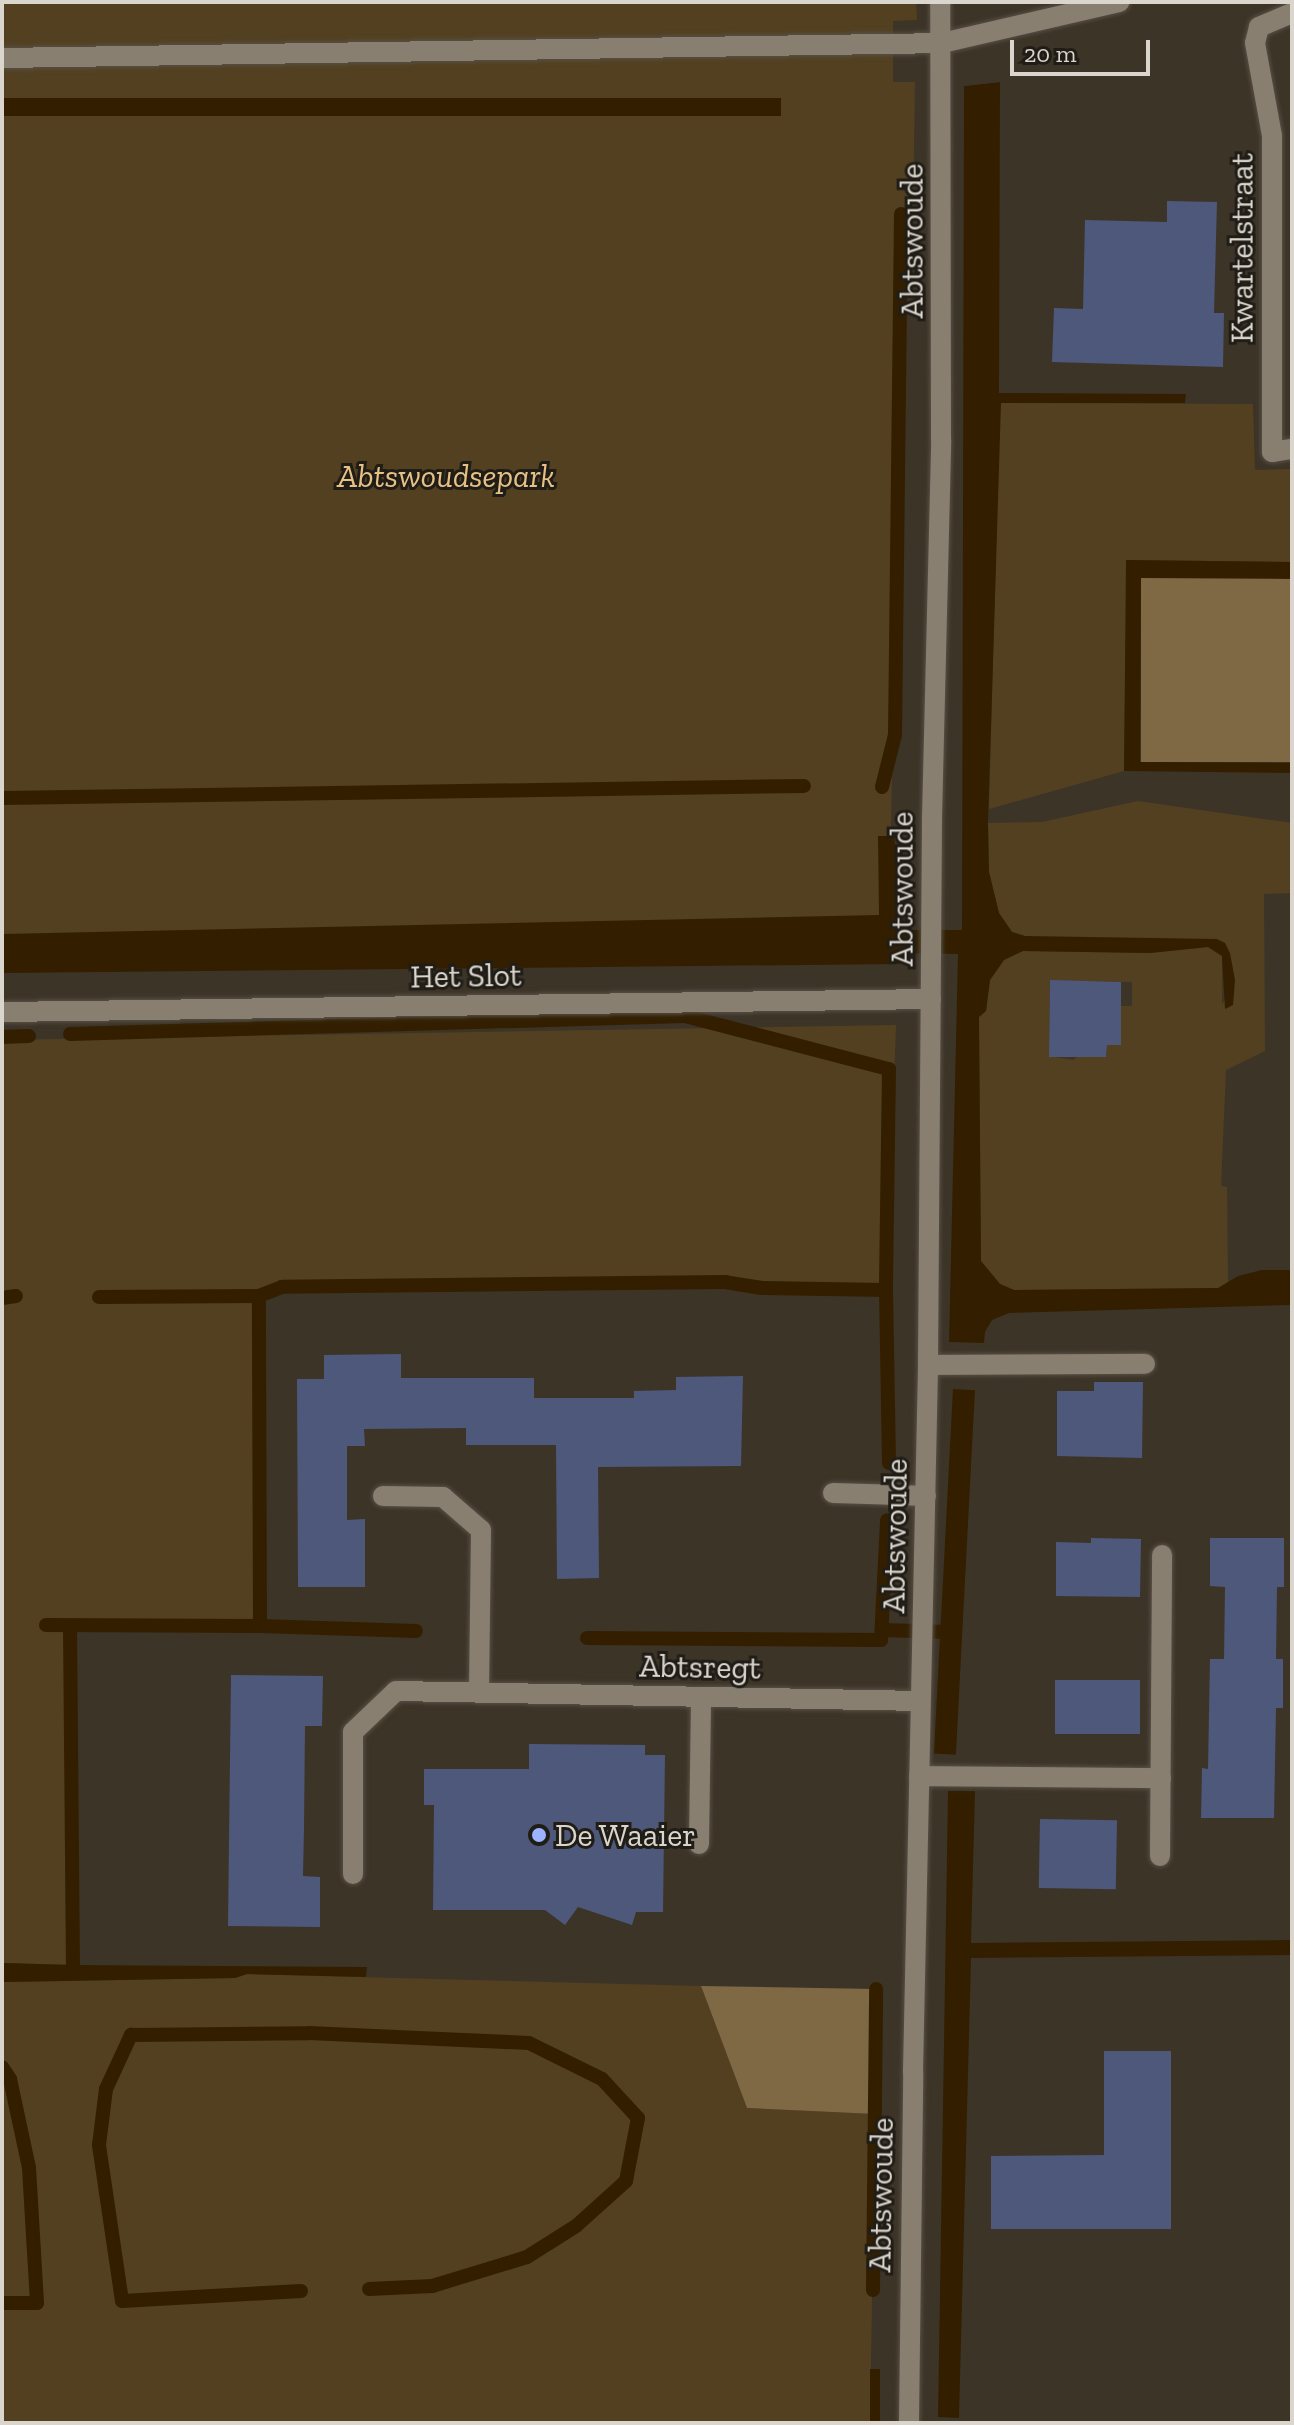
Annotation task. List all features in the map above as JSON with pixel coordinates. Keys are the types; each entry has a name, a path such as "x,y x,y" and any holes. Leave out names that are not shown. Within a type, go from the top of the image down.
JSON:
{"street":[{"name":"Abtswoude","path":"909,2423 928,1365 934,919 932,818 941,440 940,2"},
{"path":"2,58 942,43 998,33 1119,2"},
{"name":"Kwartelstraat","path":"1292,13 1259,27 1255,43 1272,136 1272,452 1292,449"},
{"name":"Het Slot","path":"2,1012 931,999"},
{"path":"928,1365 1145,1364"},
{"path":"833,1493 926,1496"},
{"path":"383,1496 443,1497 481,1530 479,1693"},
{"path":"1160,1856 1162,1555"},
{"name":"Abtsregt","path":"353,1874 353,1732 396,1691 920,1701"},
{"path":"699,1844 701,1697"},
{"path":"919,1776 1161,1778"}],"green space":[{"name":"Abtswoudsepark","path":"2,2 916,2 917,20 893,21 893,82 915,82 913,214 901,215 889,950 2,957"},
{"path":"1000,403 1253,404 1255,470 1292,469 1292,562 1127,560 1124,771 989,809"},
{"path":"1138,801 1292,823 1292,893 1264,894 1265,1051 1226,1070 1221,1186 1227,1187 1228,1284 1218,1288 1014,1290 1000,1284 981,1261 979,1017 986,1011 990,980 1004,960 1023,951 1150,953 1208,947 1222,956 1222,1005 1235,980 1217,939 1065,939 1012,932 999,913 989,872 988,823 1042,822","holes":["1050,981 1132,982 1132,1006 1121,1006 1121,1045 1107,1045 1106,1057 1077,1057 1073,1060 1049,1056"]},
{"path":"896,1025 886,1290 762,1288 726,1282 282,1287 259,1296 260,1626 70,1626 73,1965 2,1963 2,1040"},
{"path":"247,1974 701,1986 747,2108 875,2114 870,2423 2,2423 2,1982 235,1978"}],"shaded area":[{"path":"1000,82 999,393 1186,394 1185,403 1001,403 988,824 989,872 999,913 1012,932 1025,936 1217,939 1225,943 1230,953 1235,980 1233,1005 1225,1009 1222,956 1208,947 1150,953 1023,951 1004,960 990,980 986,1011 979,1017 981,1261 1000,1284 1014,1290 1218,1288 1238,1276 1262,1270 1292,1270 1292,1305 1009,1313 992,1320 985,1332 984,1343 949,1342 958,954 906,953 900,964 2,973 2,934 879,915 878,836 894,836 905,930 962,930 964,86"},
{"path":"2,98 781,98 781,116 2,116"},
{"path":"1126,560 1292,562 1292,579 1141,578 1140,762 1292,763 1292,773 1124,771"},
{"path":"1141,578 1292,578 1292,762 1141,762"},
{"path":"953,1389 975,1390 956,1755 934,1753"},
{"path":"948,1791 975,1791 971,1943 1292,1940 1292,1955 971,1958 959,2418 938,2417"},
{"path":"4,1963 367,1967 366,1977 247,1974 235,1978 4,1982"},
{"path":"701,1986 876,1989 875,2114 747,2108"},
{"path":"870,2369 880,2369 880,2423 870,2423"}],"pier":[{"path":"972,2 996,2 995,79 1000,78 1000,82 964,86 964,82 970,81"}],"building":[{"path":"1167,201 1217,202 1214,313 1224,313 1223,367 1052,362 1054,308 1083,309 1085,220 1167,222"},
{"path":"1050,980 1121,982 1121,1045 1107,1045 1106,1057 1049,1057"},
{"path":"401,1354 401,1378 534,1378 534,1398 634,1398 634,1391 676,1390 676,1377 743,1376 741,1466 598,1467 599,1578 557,1579 556,1445 466,1445 466,1428 364,1429 365,1446 347,1446 347,1520 365,1519 365,1587 298,1587 297,1379 324,1379 324,1355"},
{"path":"1094,1382 1143,1382 1142,1458 1057,1456 1057,1391 1094,1391"},
{"path":"1091,1538 1141,1539 1140,1597 1056,1596 1056,1542 1091,1543"},
{"path":"1210,1538 1284,1538 1284,1587 1277,1587 1276,1659 1283,1659 1283,1708 1276,1708 1274,1818 1201,1818 1202,1768 1208,1769 1210,1659 1224,1659 1225,1587 1210,1586"},
{"path":"231,1675 323,1676 322,1726 305,1726 303,1876 320,1877 320,1927 228,1926"},
{"path":"1055,1680 1140,1680 1140,1734 1055,1734"},
{"name":"De Waaier","path":"529,1744 645,1745 645,1755 665,1755 663,1912 636,1912 632,1925 578,1907 565,1925 545,1910 433,1910 434,1805 424,1805 424,1769 529,1769"},
{"path":"1040,1819 1117,1820 1116,1889 1039,1888"},
{"path":"1104,2051 1171,2051 1171,2229 991,2229 991,2156 1104,2155"}],"waterway":[{"path":"882,787 895,735 901,214"},
{"path":"2,798 804,786"},
{"path":"70,1034 685,1016 889,1069 886,1290 762,1288 726,1282 282,1287 259,1296 99,1297"},
{"path":"2,1037 29,1036"},
{"path":"886,1290 889,1463"},
{"path":"2,1298 16,1296"},
{"path":"46,1625 260,1626 259,1296"},
{"path":"587,1638 881,1640 887,1520"},
{"path":"70,1626 73,1965"},
{"path":"260,1626 416,1631"},
{"path":"882,1630 947,1632"},
{"path":"873,2290 876,1989"},
{"path":"301,2291 122,2301 99,2145 106,2089 131,2035 309,2033 529,2043 602,2079 638,2118 626,2181 576,2226 527,2257 432,2286 369,2289"},
{"path":"2,2067 10,2079 29,2168 37,2303 2,2303"}],"place":[{"name":"De Waaier","path":"539,1835"}]}
